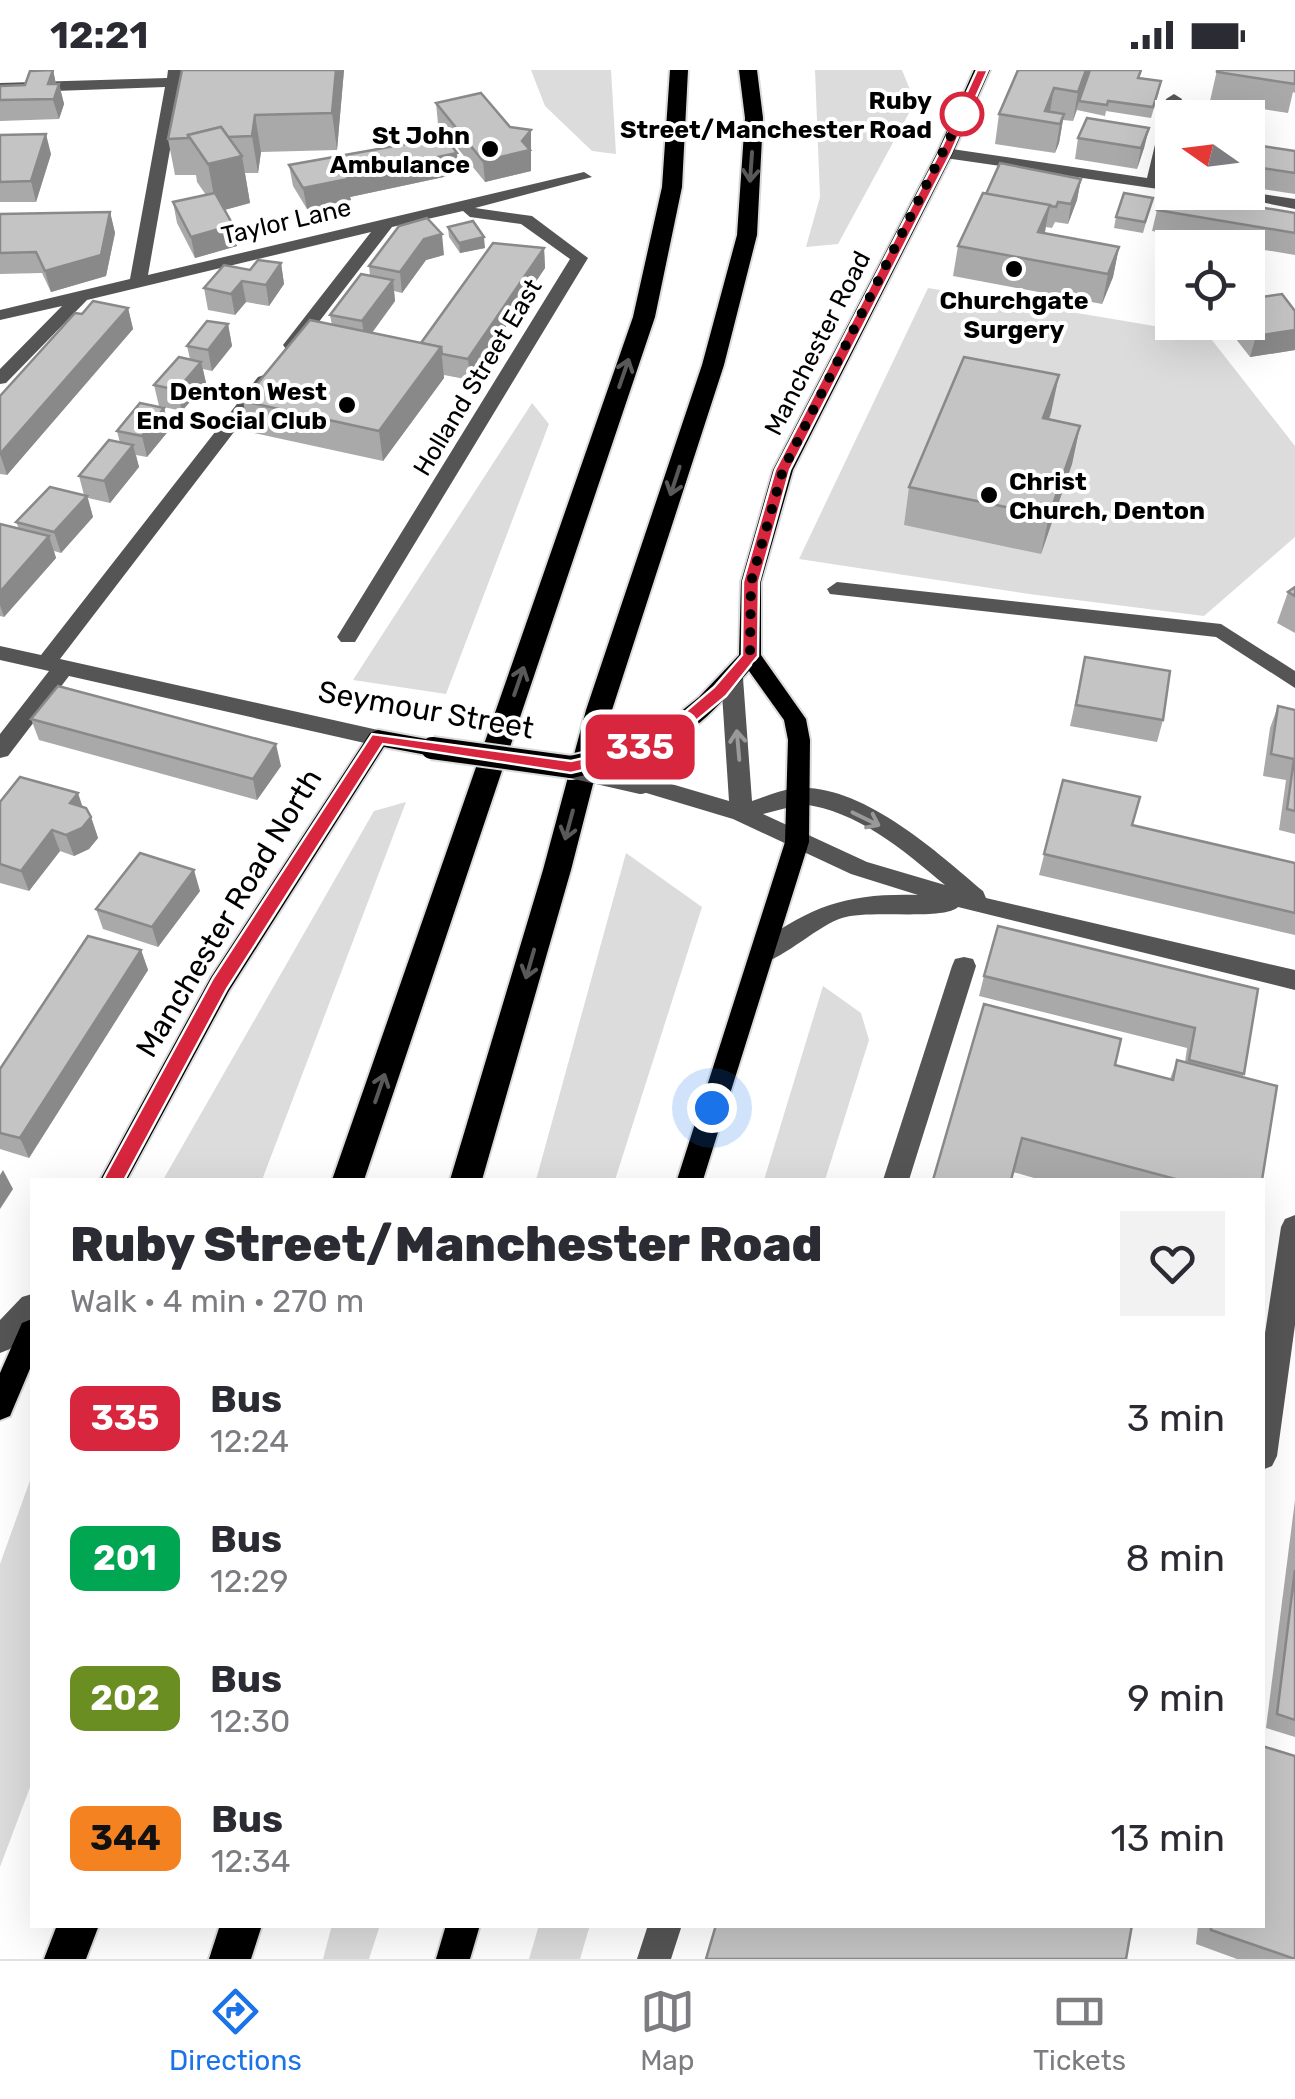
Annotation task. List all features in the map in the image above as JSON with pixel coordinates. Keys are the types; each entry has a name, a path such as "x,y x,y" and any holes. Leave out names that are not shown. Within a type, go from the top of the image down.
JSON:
{"highway":[{"path":"349,1178 644,317 672,187 679,70"},
{"path":"467,1178 558,870 600,710 713,365 747,235 754,118 749,72"},
{"path":"65,1959 77,1928"},
{"path":"230,1959 240,1928"}],"main road":[{"name":"Manchester Road","path":"750,656 751,582 783,470 945,153 982,70"},
{"path":"571,767 615,757 678,727 732,678 750,656 795,719 801,796 798,842 691,1178"},
{"name":"Seymour Street","path":"378,738 571,767"},
{"name":"Manchester Road North","path":"115,1178 220,984 378,738"},
{"path":"0,1407 30,1337"},
{"path":"453,1959 462,1928"}],"street":[{"path":"0,88 175,76 138,280"},
{"path":"945,153 1154,183 1174,99"},
{"name":"Taylor Lane","path":"0,315 584,178"},
{"path":"1265,199 1295,204"},
{"name":"Holland Street East","path":"348,637 579,258 526,220 456,210"},
{"path":"0,750 54,666 387,223"},
{"path":"0,379 81,295"},
{"path":"838,589 1221,631 1295,681"},
{"name":"Seymour Street","path":"0,652 378,738"},
{"path":"732,678 741,813 801,796 833,803 905,838 987,907"},
{"name":"Seymour Street","path":"571,767 741,813 859,868 987,907 1295,980"},
{"path":"762,956 800,924 828,911 880,902 987,907"},
{"path":"897,1178 964,966"},
{"path":"1265,1435 1295,1227"},
{"path":"0,1340 30,1308"},
{"path":"654,1959 663,1928"}],"shaded area":[{"path":"531,70 611,70 616,154 592,151 545,106"},
{"path":"815,70 902,70 915,102 838,244 806,247 820,197"},
{"path":"928,288 1155,326 1155,340 1212,340 1295,446 1295,537 1204,616 799,559"},
{"path":"532,403 549,424 446,694 353,680"},
{"path":"406,802 263,1178 164,1178 374,811"},
{"path":"626,853 702,907 616,1178 537,1178"},
{"path":"823,986 861,1013 869,1040 826,1178 765,1178"},
{"path":"30,1481 30,1787 0,1867 0,1564"},
{"path":"331,1928 379,1928 369,1959 323,1959"},
{"path":"538,1928 589,1928 580,1959 529,1959"}],"building":[{"path":"53,70 48,84 59,84 54,99 0,100 0,86 25,85 30,71"},
{"path":"182,70 336,70 332,113 255,115 252,136 228,137 221,127 188,138 168,139"},
{"path":"1018,70 1086,70 1078,92 1054,88 1045,111 1064,114 1060,124 999,114"},
{"path":"1090,70 1141,70 1138,78 1161,81 1153,107 1079,101"},
{"path":"1295,70 1295,84 1217,72"},
{"path":"481,93 510,127 531,130 522,141 530,150 483,161 436,103"},
{"path":"1087,118 1149,128 1141,148 1078,138"},
{"path":"221,127 242,156 208,164 188,135"},
{"path":"46,134 31,181 0,182 0,135"},
{"path":"445,137 457,153 303,188 289,165"},
{"path":"1265,147 1295,151 1295,173 1265,169"},
{"path":"1000,163 1081,179 1071,204 1058,202 1056,207 986,194"},
{"path":"215,193 233,225 191,237 173,202"},
{"path":"983,193 1050,205 1038,232 1119,247 1108,274 958,246"},
{"path":"1124,193 1153,198 1145,222 1116,217"},
{"path":"1265,208 1295,213 1295,233 1157,210"},
{"path":"110,212 101,255 45,271 36,252 0,253 0,214"},
{"path":"427,218 442,234 424,239 400,272 369,266 399,226"},
{"path":"473,221 484,237 459,243 448,227"},
{"path":"493,243 544,248 468,359 442,354 441,347 421,343"},
{"path":"258,260 281,263 266,285 242,281 231,294 204,288 224,265 250,270"},
{"path":"361,274 393,280 362,321 330,315"},
{"path":"1282,294 1295,311 1295,330 1265,335 1265,296"},
{"path":"93,301 128,308 0,454 0,396 75,313 82,314"},
{"path":"310,320 441,347 379,431 243,401"},
{"path":"207,321 228,324 208,350 187,346"},
{"path":"179,357 201,362 177,390 154,385"},
{"name":"Christ Church, Denton","path":"964,357 1059,375 1043,418 1080,426 1049,516 909,487"},
{"path":"140,403 164,408 142,436 117,431"},
{"path":"109,440 133,445 104,481 79,476"},
{"path":"50,487 87,496 54,532 16,522"},
{"path":"0,524 49,536 0,592"},
{"path":"1085,657 1170,671 1163,720 1076,705"},
{"path":"58,686 276,744 253,779 31,719"},
{"path":"1278,706 1295,710 1295,811 1287,809 1294,759 1271,754"},
{"path":"20,777 78,793 70,803 86,808 91,817 82,828 66,835 52,830 21,871 0,864 0,802"},
{"path":"1063,780 1140,797 1132,825 1295,863 1295,913 1044,854"},
{"path":"140,853 194,870 152,927 96,909"},
{"path":"998,926 1258,989 1244,1074 1189,1060 1195,1028 984,976"},
{"path":"88,936 141,950 20,1138 0,1133 0,1069"},
{"path":"984,1004 1121,1039 1115,1065 1173,1080 1177,1060 1277,1086 1262,1178 1172,1178 1022,1138 1012,1178 934,1178"},
{"path":"1295,1570 1295,1720 1277,1714"},
{"path":"1265,1747 1295,1756 1295,1959 1211,1930 1265,1928"},
{"path":"715,1928 1131,1928 1126,1959 706,1959"}],"bus line":[{"name":"335","path":"115,1178 220,984 378,738 571,767 615,757 678,727 720,692 750,656 751,582 783,470 945,153 982,70"}],"place":[{"name":"Ruby Street/Manchester Road","path":"962,114"},
{"name":"St John Ambulance","path":"490,149"},
{"name":"Churchgate Surgery","path":"1014,269"},
{"name":"Denton West End Social Club","path":"347,405"},
{"name":"Christ Church, Denton","path":"989,495"}],"route":[{"path":"712,1108 798,842 801,796 795,719 750,656 751,582 783,470 962,114"}]}
